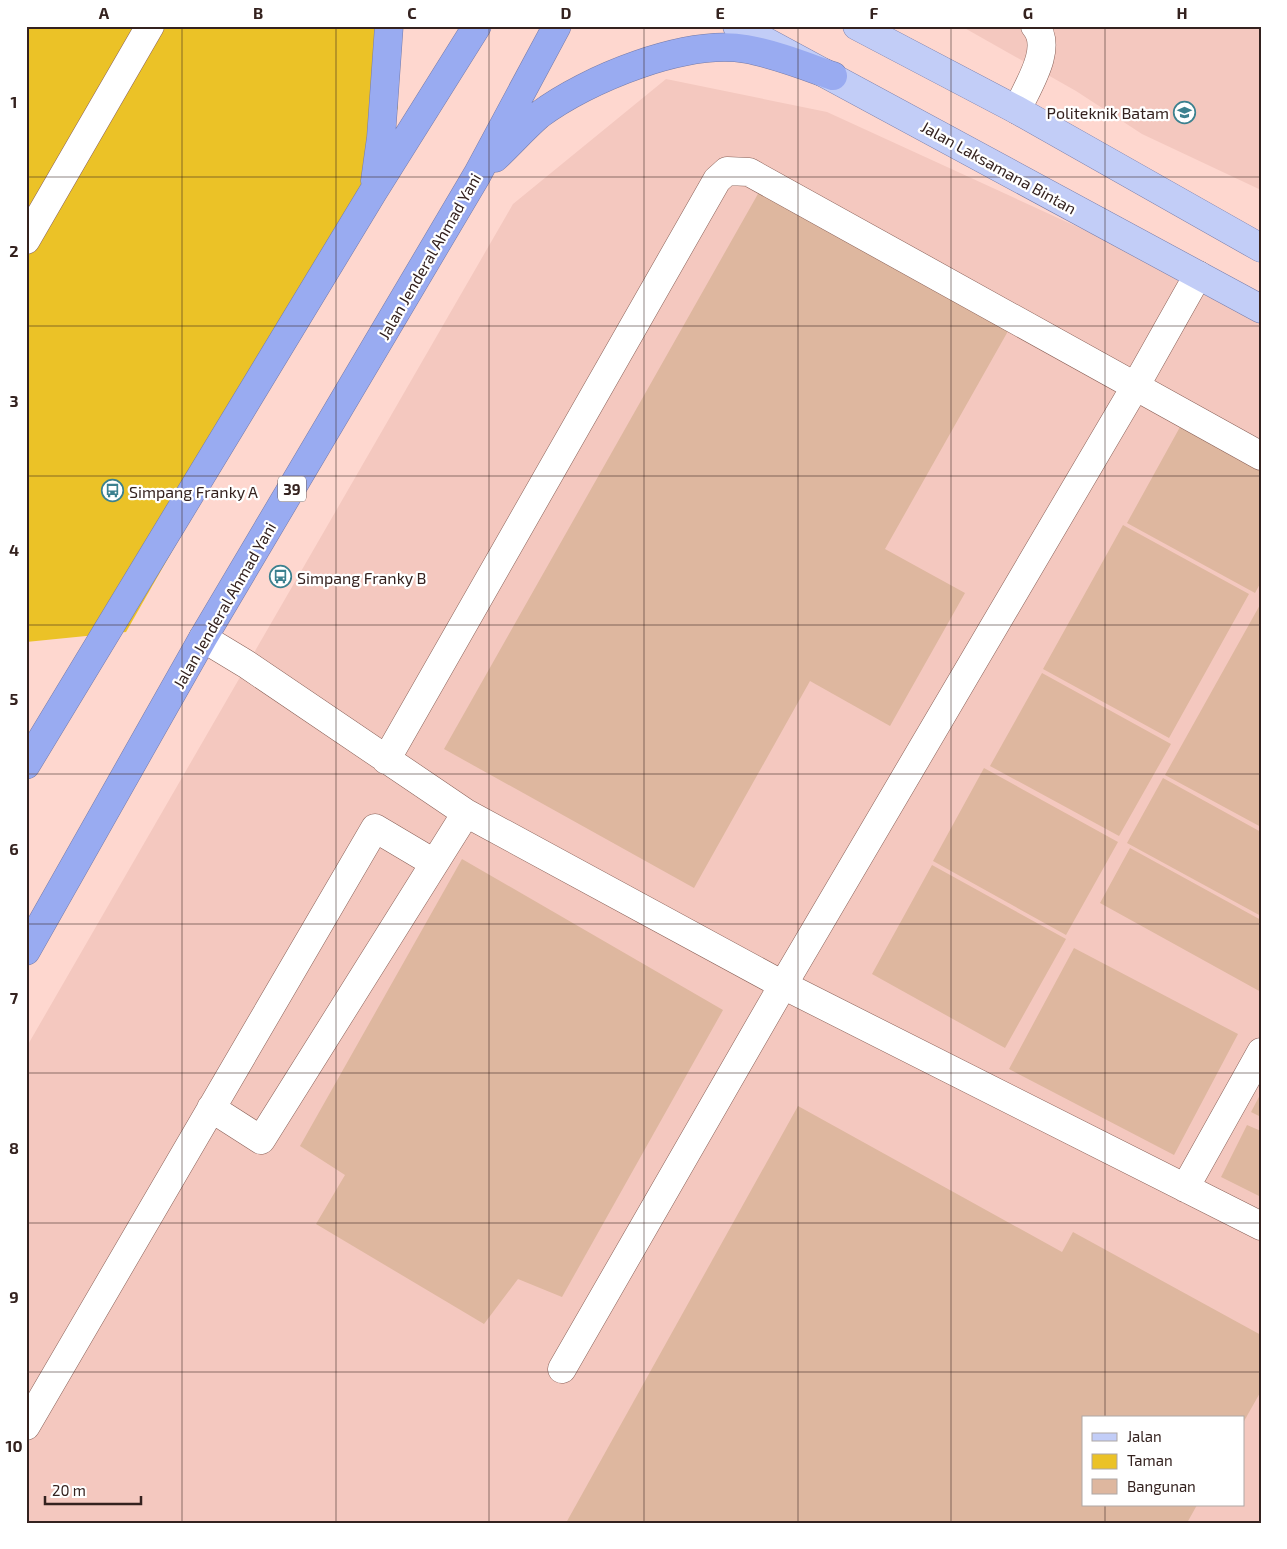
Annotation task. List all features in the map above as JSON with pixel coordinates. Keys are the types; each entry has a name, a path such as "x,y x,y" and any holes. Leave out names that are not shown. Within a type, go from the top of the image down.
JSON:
{"highway":[{"path":"373,192 381,138 388,26"},
{"path":"26,765 373,192 478,26"},
{"name":"Jalan Jenderal Ahmad Yani","path":"26,951 203,638 477,175 558,26"},
{"path":"477,175 539,116 573,94 651,60 691,49 744,49 833,76"}],"main road":[{"name":"Jalan Laksamana Bintan","path":"737,26 833,76 1261,309"},
{"path":"857,26 1017,110 1261,248"}],"lane":[{"path":"26,240 150,26"},
{"path":"1017,110 1043,51 1043,40 1035,26"},
{"path":"386,760 722,173 733,170 749,172 1261,456"},
{"path":"562,1369 783,985 1136,387 1198,275"},
{"path":"203,638 246,664 466,814 783,985 1261,1226"},
{"path":"211,1108 261,1140 466,814"},
{"path":"26,1426 375,828 434,863"},
{"path":"1185,1188 1261,1052"}],"shaded area":[{"name":"Politeknik Batam","path":"961,26 1261,26 1261,190 1142,134 1076,91"},
{"path":"666,79 827,112 1261,311 1261,1523 26,1523 26,1048 513,204"}],"green space":[{"path":"26,26 396,26 398,108 326,281 126,632 26,642"}],"building":[{"path":"763,185 1012,324 885,549 965,593 890,726 810,681 694,888 444,749"},
{"path":"1180,427 1261,471 1261,582 1255,593 1127,523"},
{"path":"1123,525 1249,594 1169,738 1043,669"},
{"path":"1261,603 1261,827 1165,775"},
{"path":"1042,673 1171,744 1119,836 990,766"},
{"path":"984,768 1118,842 1066,935 933,861"},
{"path":"1163,778 1261,832 1261,916 1127,843"},
{"path":"1130,848 1261,920 1261,992 1100,903"},
{"path":"462,859 723,1010 562,1297 518,1279 484,1324 316,1224 345,1175 300,1146"},
{"path":"932,865 1066,939 1005,1048 872,974"},
{"path":"1074,948 1238,1034 1174,1155 1009,1069"},
{"path":"1261,1093 1261,1117 1251,1112"},
{"path":"798,1106 1062,1252 1073,1232 1261,1335 1261,1391 1244,1421 1244,1416 1082,1416 1082,1506 1196,1506 1187,1523 566,1523"},
{"path":"1247,1125 1261,1131 1261,1197 1221,1177"}],"place":[{"name":"Politeknik Batam","path":"1185,112"},
{"name":"Simpang Franky A","path":"113,491"},
{"name":"Simpang Franky B","path":"281,577"}]}
